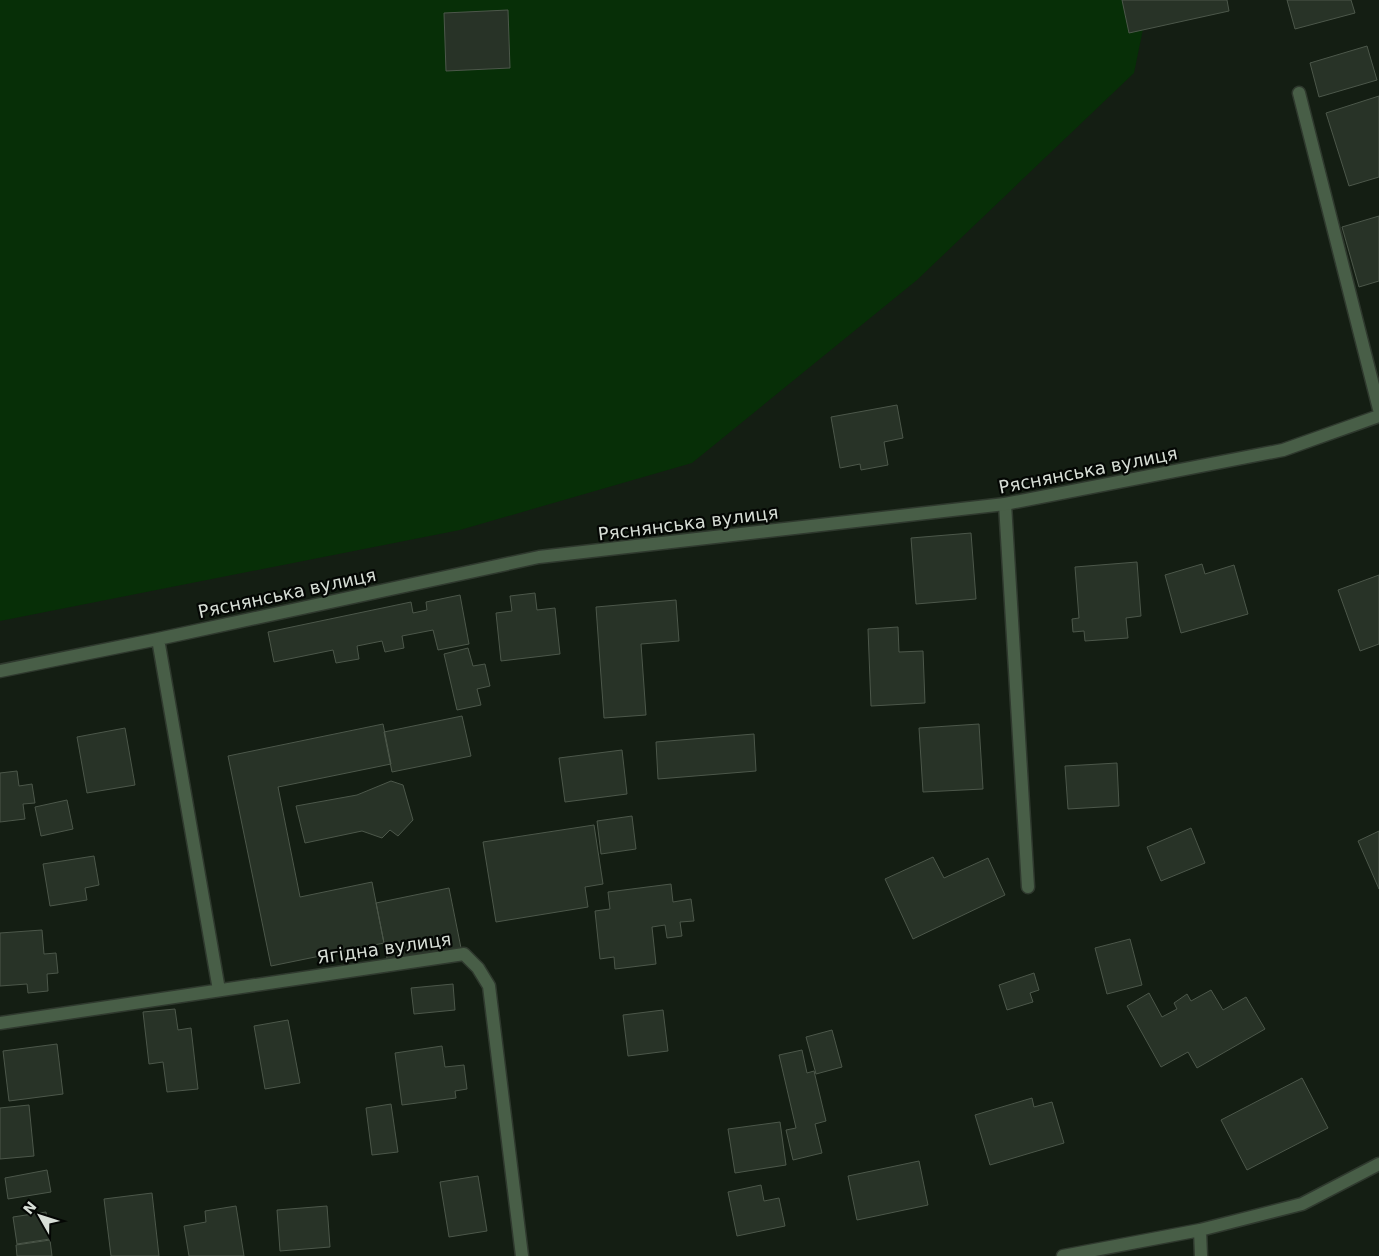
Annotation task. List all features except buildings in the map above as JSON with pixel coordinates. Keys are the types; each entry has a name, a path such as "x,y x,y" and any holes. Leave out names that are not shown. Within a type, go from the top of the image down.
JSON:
{"street":[{"path":"1299,93 1379,409"},
{"name":"Ряснянська вулиця","path":"0,671 539,558 1005,504 1283,450 1379,416"},
{"path":"1005,504 1028,887"},
{"path":"158,639 219,990"},
{"name":"Ягідна вулиця","path":"0,1023 464,954 478,968 489,986 522,1256"},
{"path":"1063,1256 1200,1230 1302,1204 1379,1164"},
{"path":"1200,1230 1200,1256"}],"green space":[{"path":"0,0 1149,0 1134,73 917,280 692,463 460,530 0,621"}]}
